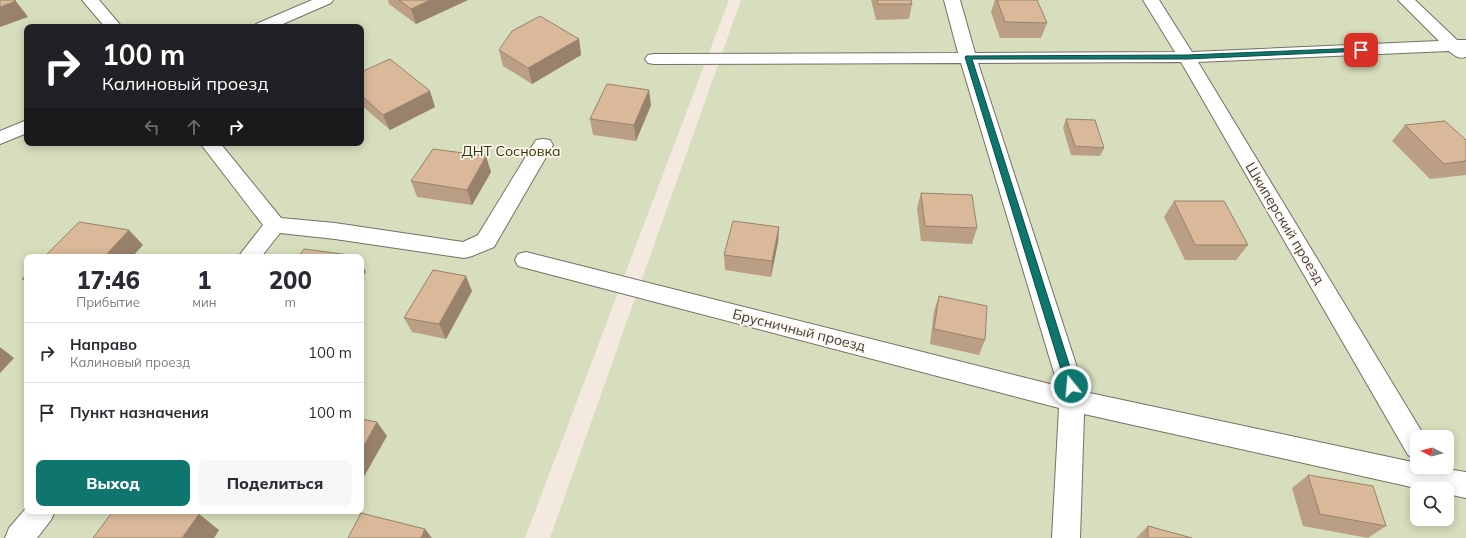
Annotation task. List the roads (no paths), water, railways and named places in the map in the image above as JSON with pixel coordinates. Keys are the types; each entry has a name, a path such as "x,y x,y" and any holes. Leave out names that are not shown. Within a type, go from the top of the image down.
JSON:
{"street":[{"path":"90,0 111,24"},
{"path":"269,24 325,0"},
{"path":"952,0 1073,401 1066,538"},
{"name":"Шкиперский проезд","path":"1151,0 1187,57 1410,435"},
{"path":"1406,0 1463,50"},
{"path":"654,59 1187,57 1463,50"},
{"path":"0,138 24,127"},
{"path":"212,146 275,225 335,231 464,250 486,241 543,145"},
{"path":"251,254 275,225"},
{"name":"Брусничный проезд","path":"526,260 1073,401 1410,469"},
{"name":"Брусничный проезд","path":"1435,474 1466,485"},
{"path":"19,538 39,514"}],"park label":[{"name":"ДНТ Сосновка","path":"511,151"}]}
